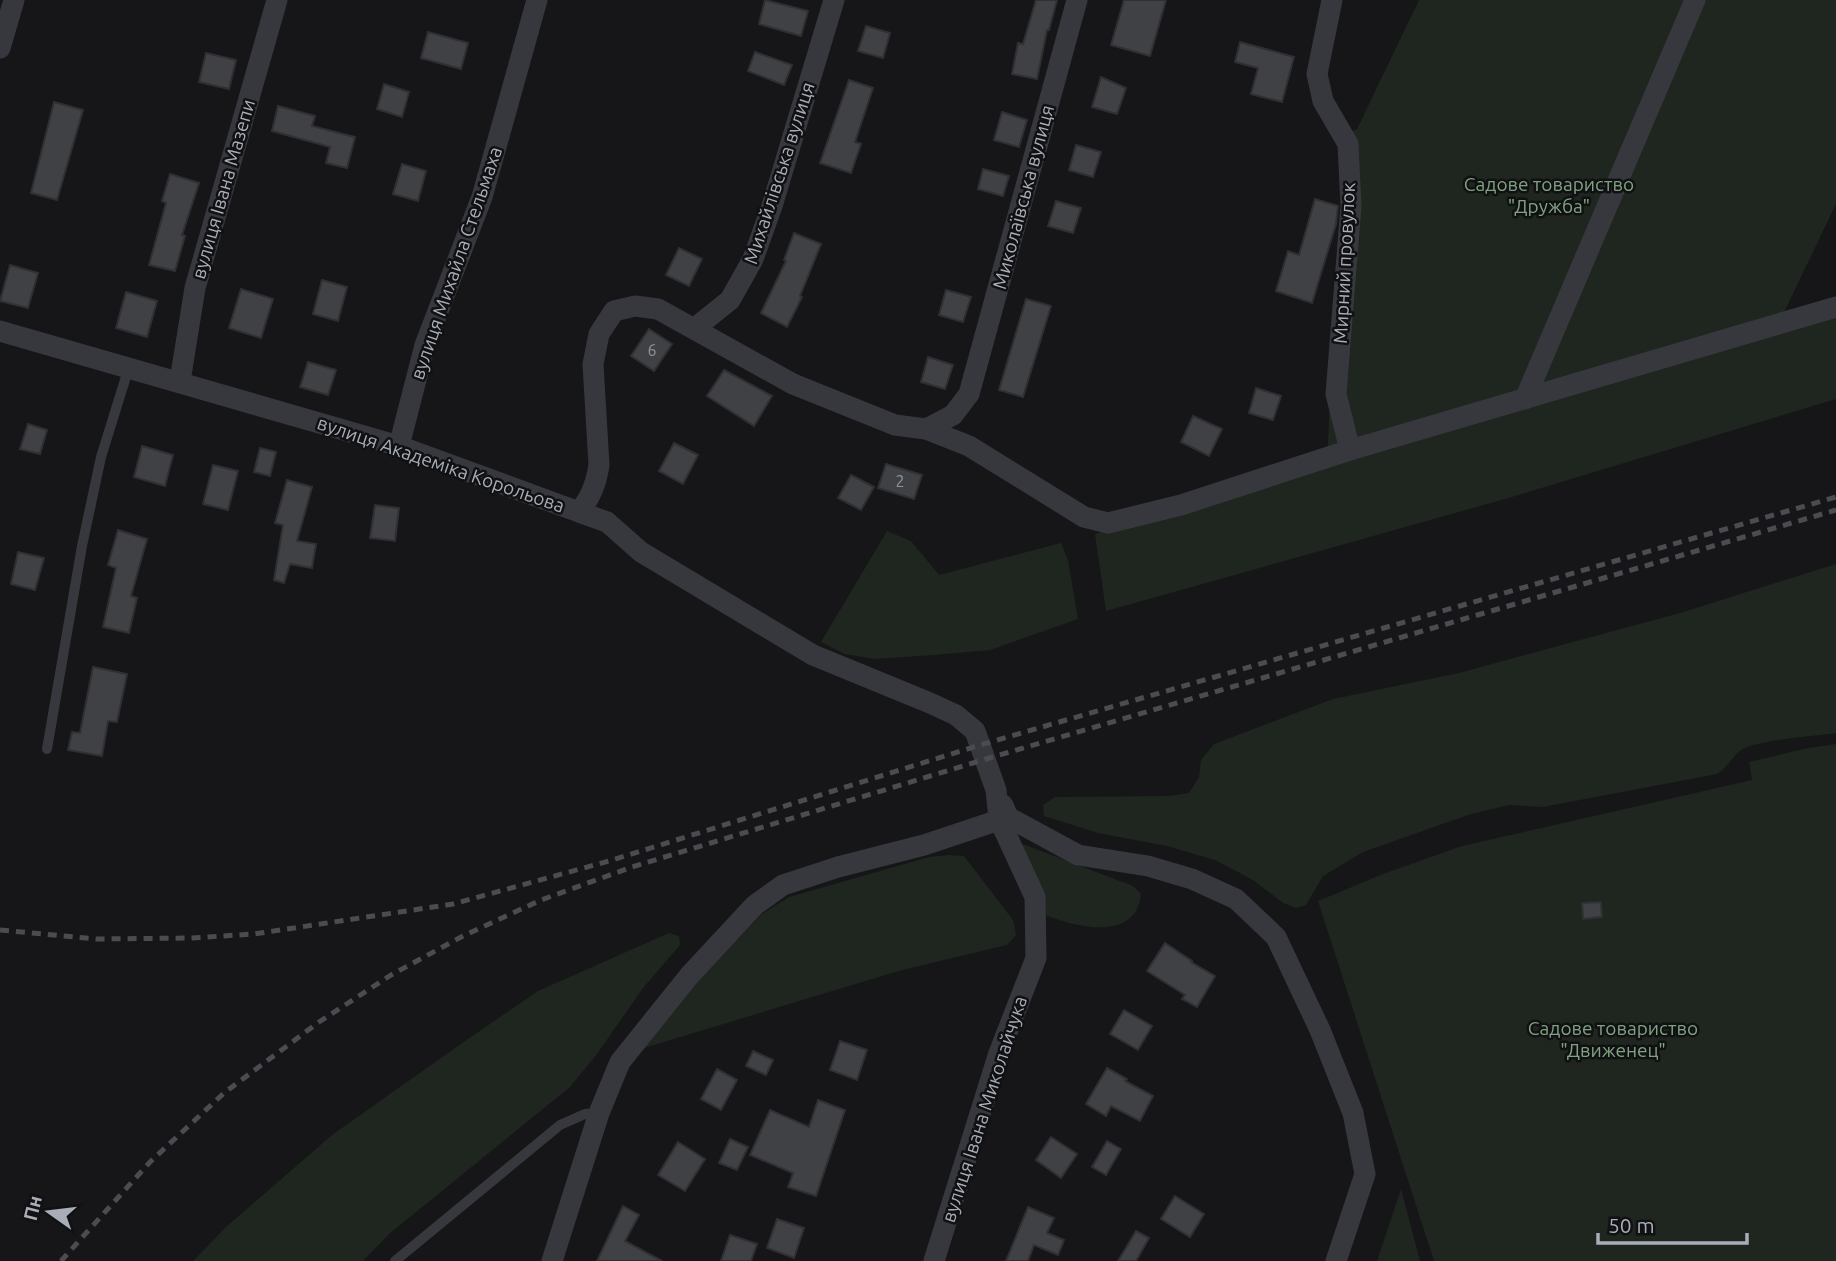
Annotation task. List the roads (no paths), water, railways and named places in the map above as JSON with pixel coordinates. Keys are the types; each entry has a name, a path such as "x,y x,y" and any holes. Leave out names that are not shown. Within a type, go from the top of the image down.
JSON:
{"street":[{"path":"0,48 14,0"},
{"name":"вулиця Івана Мазепи","path":"180,381 195,288 277,0"},
{"name":"вулиця Михайла Стельмаха","path":"398,446 425,345 482,197 537,0"},
{"name":"Михайлівська вулиця","path":"695,328 730,300 753,259 772,206 834,0"},
{"name":"Миколаївська вулиця","path":"926,429 953,415 970,394 1077,0"},
{"name":"Мирний провулок","path":"1332,0 1317,74 1323,101 1348,144 1351,206 1336,394 1350,450"},
{"path":"1525,399 1695,0"},
{"name":"вулиця Академіка Корольова","path":"0,331 398,446 579,512 597,482 599,465 593,364 599,334 614,311 635,306 658,309 793,384 895,425 926,429 969,446 1084,517 1108,523 1181,505 1350,450 1836,307"},
{"path":"579,512 607,522 641,552 813,655 956,715 975,730 1003,818"},
{"path":"552,1261 599,1113 620,1062 689,976 755,905 783,885 924,845 1003,818 1078,855 1148,866 1192,879 1236,899 1276,937 1320,1030 1353,1113 1365,1174 1336,1261"},
{"name":"вулиця Івана Миколайчука","path":"934,1261 999,1053 1035,958 1035,897 1003,818"}],"lane":[{"path":"47,749 82,546 101,457 129,367"},
{"path":"395,1261 560,1125 585,1114 599,1113"}],"railway":[{"path":"0,930 96,939 191,938 254,934 453,904 609,861 980,745 1836,497"},
{"path":"61,1261 150,1162 224,1093 319,1022 391,975 463,936 541,900 632,867 986,759 1836,510"}],"park label":[{"name":"Садове товариство \"Дружба\"","path":"1549,195"},
{"name":"Садове товариство \"Движенец\"","path":"1613,1039"}]}
